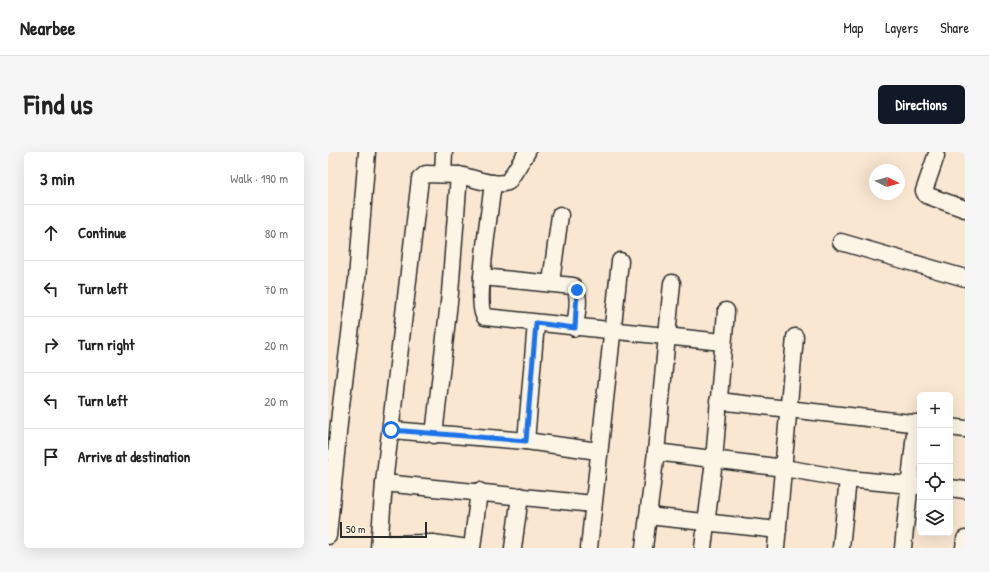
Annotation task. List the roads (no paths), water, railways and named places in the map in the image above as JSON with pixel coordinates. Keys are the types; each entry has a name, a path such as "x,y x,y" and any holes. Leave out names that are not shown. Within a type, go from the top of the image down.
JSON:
{"street":[{"path":"328,536 334,412 357,280 367,152"},
{"path":"443,174 444,152"},
{"path":"468,548 432,545 380,546 384,483 420,179 426,174 443,174 459,175 502,184 508,182 527,152"},
{"path":"936,156 926,182 924,191 926,195 965,208"},
{"path":"434,435 450,292 459,175"},
{"path":"493,183 482,277 481,310 485,316 575,328 667,338 722,342"},
{"path":"551,282 560,215"},
{"path":"841,242 965,278"},
{"path":"589,548 598,451 620,261"},
{"path":"482,277 551,282 573,286 577,290 575,328"},
{"path":"644,548 656,452 672,283"},
{"path":"703,548 714,461 722,342 726,311"},
{"path":"526,441 536,323"},
{"path":"776,548 790,410 795,337"},
{"path":"718,401 917,424"},
{"path":"953,427 965,429"},
{"path":"903,548 915,485 918,428"},
{"path":"391,430 434,435 526,441 598,451"},
{"path":"656,452 714,461 784,468 848,479 915,485"},
{"path":"841,548 848,479"},
{"path":"384,483 479,491 593,504"},
{"path":"953,488 965,490"},
{"path":"472,548 479,491"},
{"path":"513,548 520,496"},
{"path":"648,516 778,530"},
{"path":"964,548 965,539"}]}
